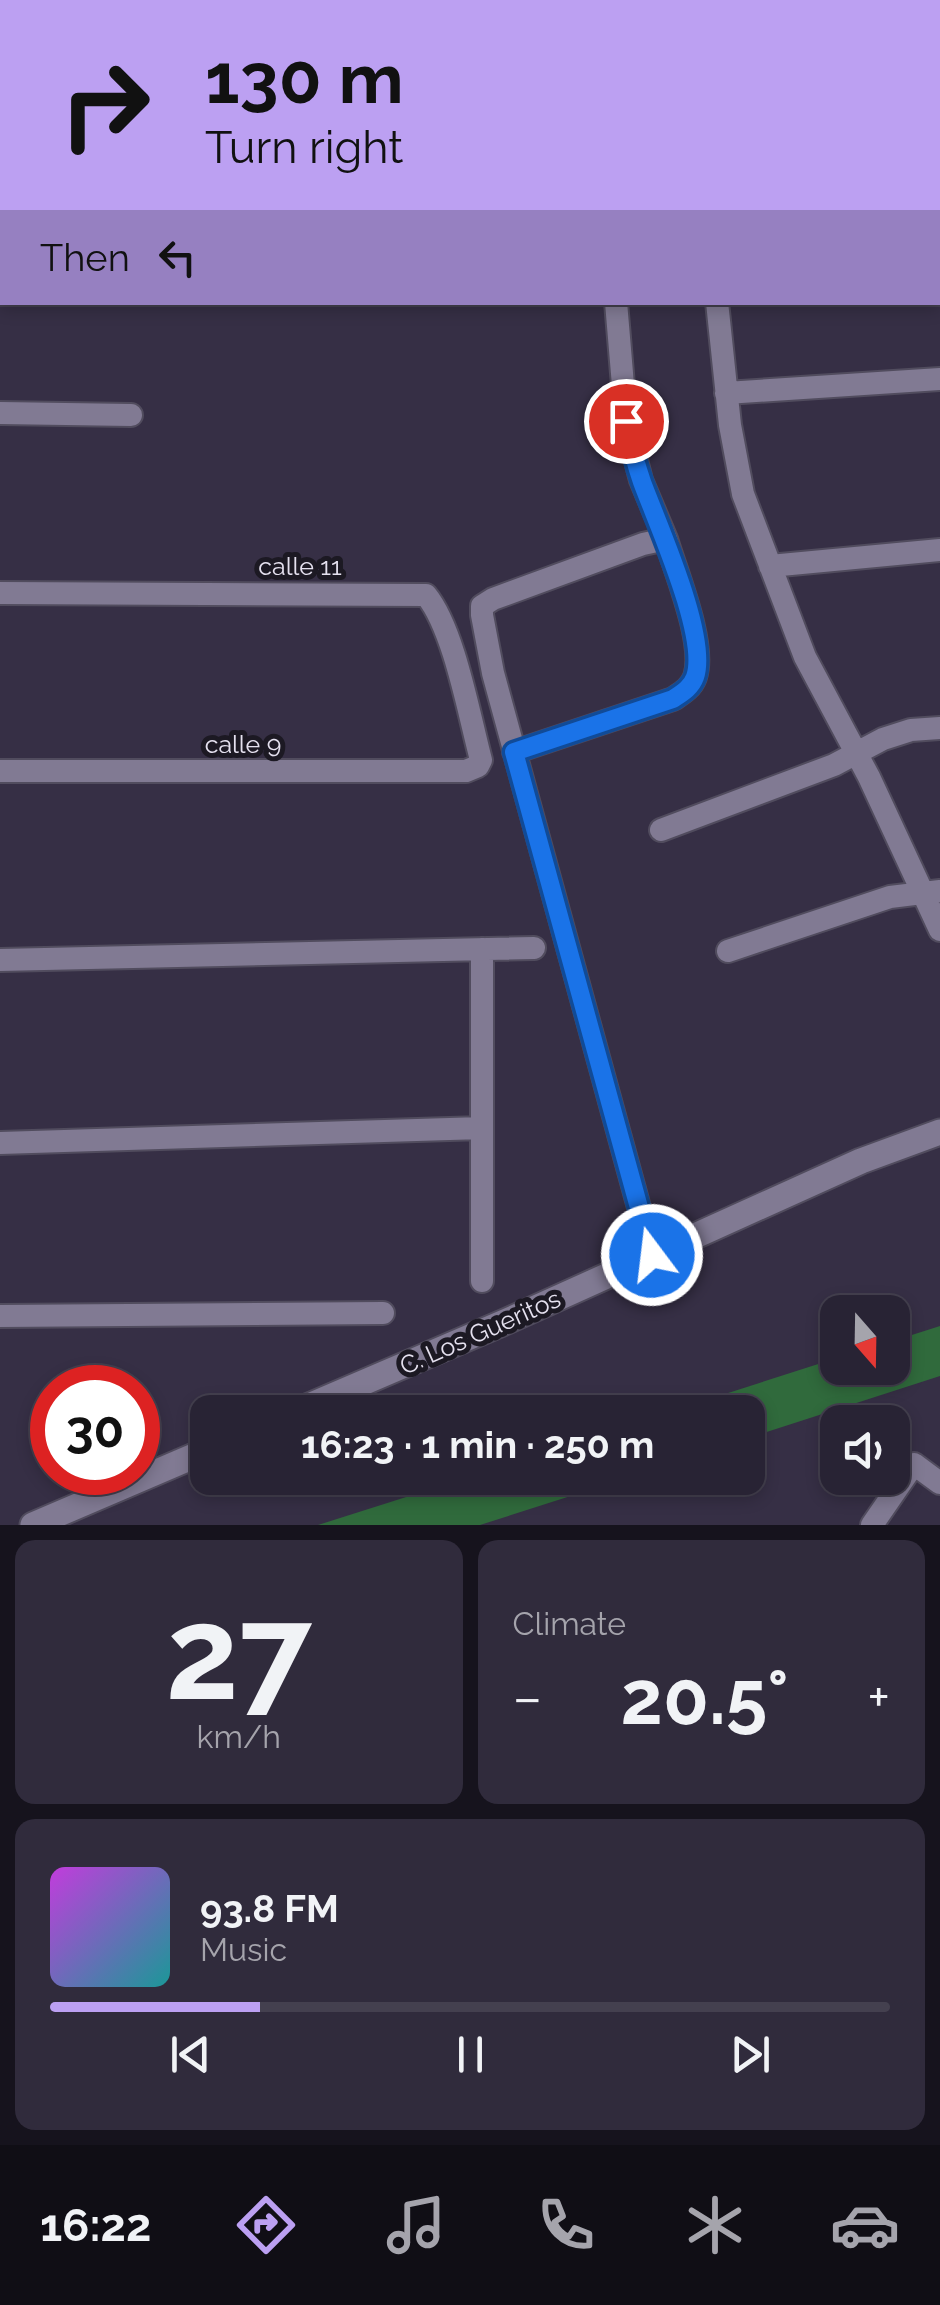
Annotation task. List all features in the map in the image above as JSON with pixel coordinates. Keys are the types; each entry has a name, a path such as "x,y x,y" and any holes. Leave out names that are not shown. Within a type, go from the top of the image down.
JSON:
{"street":[{"path":"514,752 673,699 690,687 696,674 695,640 666,539 641,480 626,421 616,305"},
{"path":"718,305 726,392 743,494 806,657 931,892 940,930"},
{"path":"726,392 940,378"},
{"path":"0,413 131,415"},
{"path":"652,1255 492,674 482,606 571,570 666,539"},
{"path":"770,566 940,550"},
{"name":"calle 11","path":"0,594 426,595 435,606 456,664 481,760"},
{"path":"661,830 857,754 898,734 940,728"},
{"name":"calle 9","path":"0,771 466,771 478,766 481,760"},
{"path":"728,952 890,896 931,892"},
{"path":"482,948 482,1281"},
{"path":"0,960 534,948"},
{"path":"0,1143 482,1128"},
{"name":"C. Los Gueritos","path":"334,1395 861,1161 940,1132"},
{"path":"0,1316 383,1313"},
{"path":"34,1525 190,1458"},
{"path":"872,1525 914,1464 940,1482"}],"green space":[{"path":"940,1326 940,1376 850,1405 820,1405 820,1415 765,1433 765,1395 722,1395 820,1363 820,1385 910,1385 910,1336"},
{"path":"412,1495 574,1495 480,1525 318,1525"}],"route":[{"path":"626,421 641,480 666,539 695,640 696,674 690,687 673,699 514,752 652,1255"}]}
